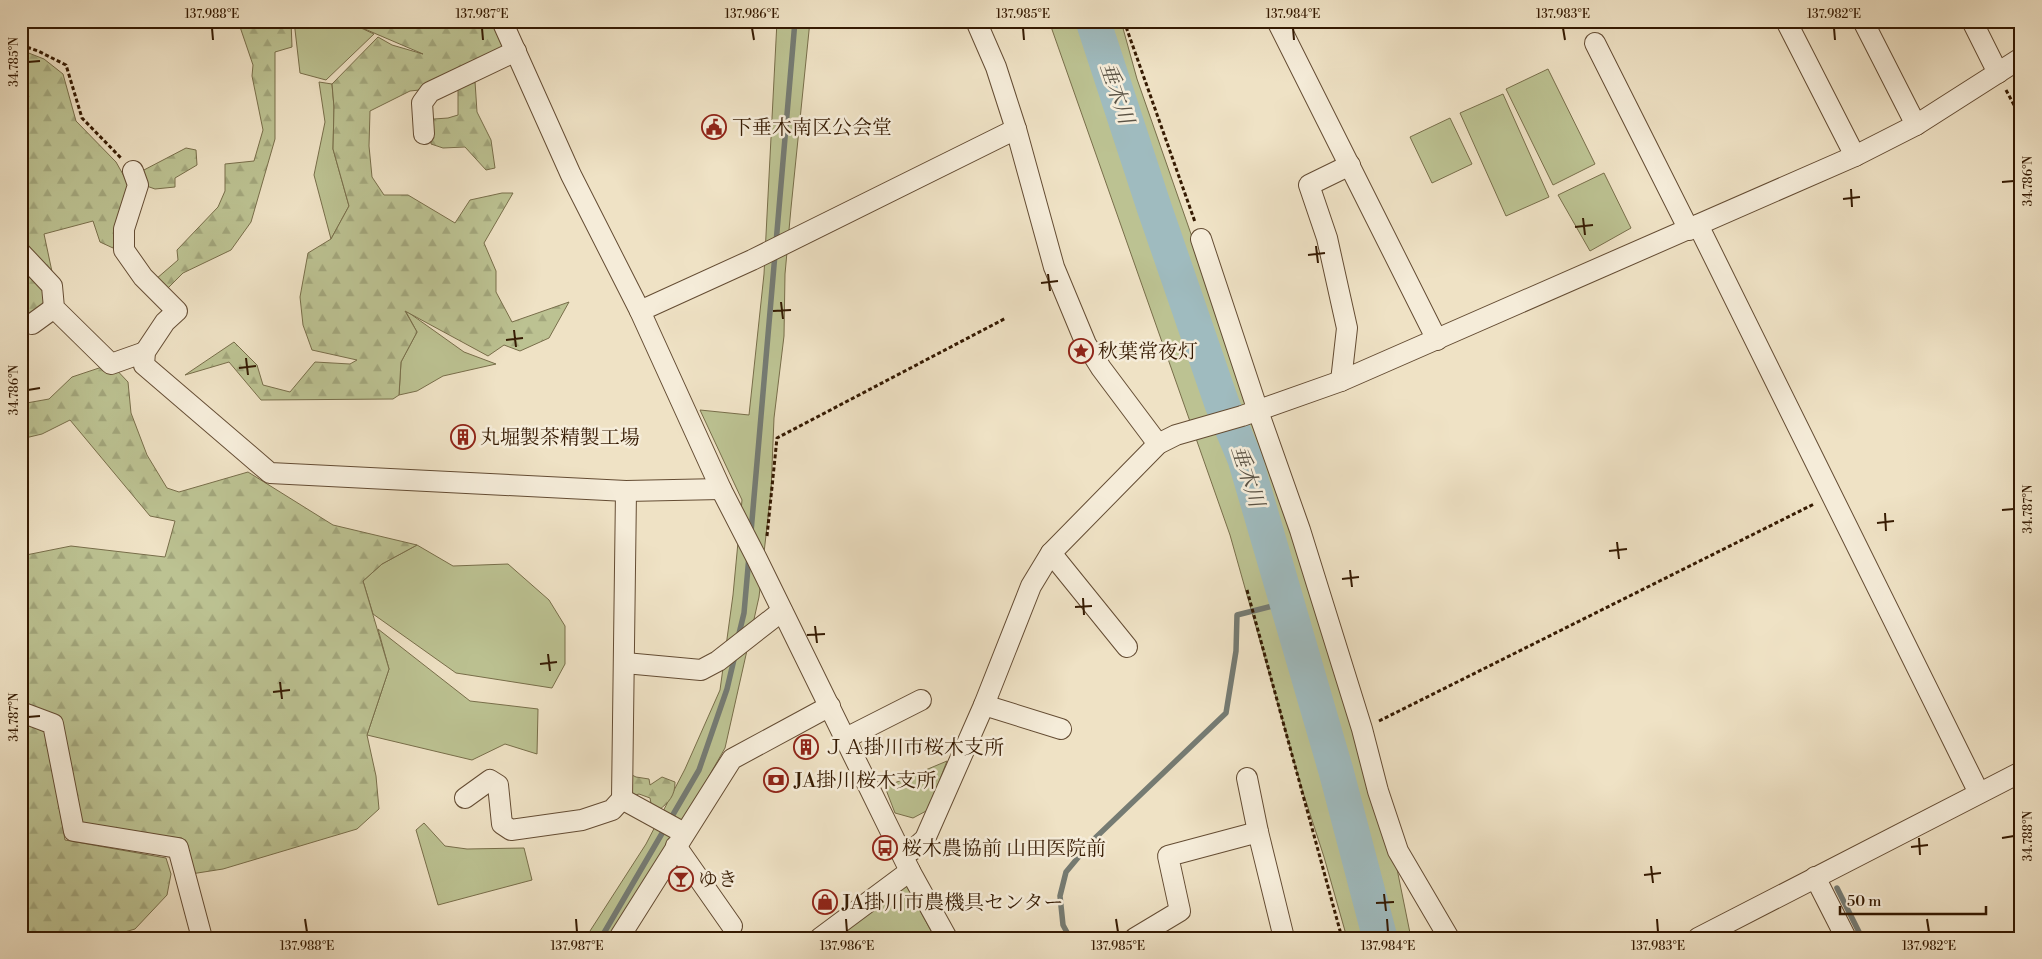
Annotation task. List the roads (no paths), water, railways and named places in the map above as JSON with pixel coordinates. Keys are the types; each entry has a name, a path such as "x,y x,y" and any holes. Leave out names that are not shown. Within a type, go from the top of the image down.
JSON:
{"street":[{"path":"502,21 571,175 640,311 720,489 760,565 907,863 947,938"},
{"path":"976,21 996,67 1016,129 1054,268 1086,344 1101,368 1158,444"},
{"path":"1277,21 1437,340"},
{"path":"1786,21 1855,156"},
{"path":"1864,21 1916,125"},
{"path":"1972,21 1998,73"},
{"path":"1595,43 1693,227 1831,496 1979,794"},
{"path":"424,134 422,103 430,92 516,51"},
{"path":"820,938 907,863 914,849 925,839 984,705 1031,586 1051,553 1158,444 1176,435 1250,414 1341,382 1855,156 1916,125 2021,58"},
{"path":"640,311 784,244 1016,129"},
{"path":"1341,382 1347,328 1327,238 1309,185 1350,165"},
{"path":"133,171 138,185 124,229 124,250 143,277 176,311 165,322 145,352 144,365 270,473 626,491 720,489"},
{"path":"1201,239 1250,414 1300,530 1362,729 1378,791 1398,851 1449,938"},
{"path":"21,253 52,286 54,308 111,364 145,352"},
{"path":"32,324 54,308"},
{"path":"465,798 490,780 498,785 502,824 512,830 582,820 612,810 622,799 626,491"},
{"path":"1051,553 1127,647"},
{"path":"625,664 701,670 718,661 782,611"},
{"path":"846,738 921,700"},
{"path":"984,705 1061,729"},
{"path":"619,938 680,837 732,759 830,706"},
{"path":"21,712 53,724 74,831 178,848 202,938"},
{"path":"1698,938 2021,772"},
{"path":"1247,778 1284,938"},
{"path":"622,799 657,818 680,837 732,926"},
{"path":"1136,938 1180,911 1168,856 1258,832"},
{"path":"1816,876 1846,938"}],"water":[{"path":"1083,21 1095,21 1125,119"}],"waterway":[{"path":"776,243 795,21"},
{"name":"垂木川","path":"1093,21 1154,207 1222,404 1245,459 1336,771 1380,938"},
{"path":"751,532 775,254"},
{"path":"738,638 744,613 749,556"},
{"path":"1070,938 1063,925 1060,896 1066,872 1091,842 1226,713 1236,651 1237,615 1288,602"},
{"path":"601,938 699,770 727,689 735,655"},
{"path":"1837,888 1862,938"}],"place":[{"name":"下垂木南区公会堂","path":"714,127"},
{"name":"秋葉常夜灯","path":"1081,351"},
{"name":"丸堀製茶精製工場","path":"463,437"},
{"name":"ＪＡ掛川市桜木支所","path":"806,747"},
{"name":"JA掛川桜木支所","path":"776,780"},
{"name":"桜木農協前 山田医院前","path":"885,848"},
{"name":"ゆき","path":"681,879"},
{"name":"JA掛川市農機具センター","path":"825,902"}]}
